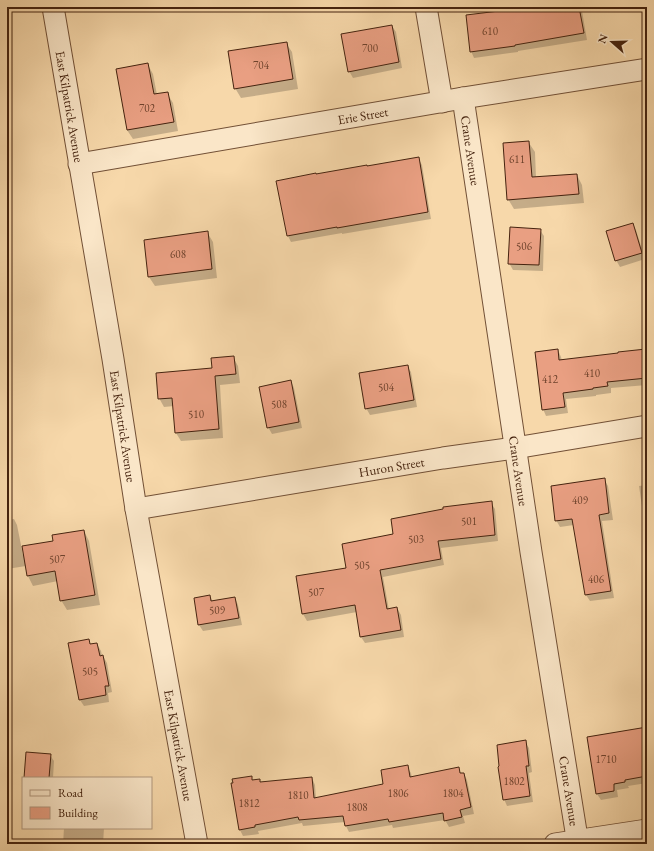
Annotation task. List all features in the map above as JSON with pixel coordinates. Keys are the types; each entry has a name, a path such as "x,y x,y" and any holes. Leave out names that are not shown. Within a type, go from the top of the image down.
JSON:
{"street":[{"name":"East Kilpatrick Avenue","path":"53,7 136,508 197,844"},
{"path":"426,7 442,102"},
{"name":"Erie Street","path":"79,164 463,98 647,70"},
{"name":"Crane Avenue","path":"463,98 531,552 578,842"},
{"name":"Huron Street","path":"136,508 647,426"},
{"path":"555,844 578,842 647,830"}],"building":[{"path":"532,7 579,7 584,33 515,46 470,52 466,15"},
{"path":"392,25 399,62 348,72 341,34"},
{"path":"287,42 293,79 234,89 228,51"},
{"path":"148,63 154,94 168,92 174,122 127,130 116,69"},
{"path":"529,141 532,177 577,174 579,194 507,200 503,143"},
{"path":"419,157 428,212 287,236 276,181 316,173"},
{"path":"633,223 642,253 615,261 606,231"},
{"path":"510,227 541,229 539,265 508,264"},
{"path":"208,231 212,269 148,277 144,240"},
{"path":"558,349 559,360 646,349 647,378 607,382 608,386 563,393 565,407 542,410 535,352"},
{"path":"234,356 236,374 215,376 219,429 175,433 172,398 158,399 156,373 212,368 211,358"},
{"path":"408,365 414,400 365,409 359,373"},
{"path":"291,380 299,422 267,428 259,387"},
{"path":"605,478 609,513 599,515 611,591 585,595 572,519 555,521 551,486"},
{"path":"492,501 495,535 438,541 441,559 380,570 387,609 397,607 401,630 360,637 355,605 302,614 296,576 346,568 342,544 393,534 391,519 443,509 443,507"},
{"path":"84,530 95,595 60,601 55,571 27,576 22,546 53,541 52,535"},
{"path":"210,595 211,601 235,597 239,618 198,625 194,598"},
{"path":"89,639 90,644 97,643 100,656 103,655 109,686 105,686 106,695 79,700 68,643"},
{"path":"647,727 647,776 625,780 625,782 614,784 614,791 596,794 587,737"},
{"path":"526,740 529,766 526,766 530,796 503,800 498,767 497,745"},
{"path":"26,752 51,754 49,777 24,777"},
{"path":"408,765 410,777 459,767 460,773 464,773 471,807 460,810 462,817 444,821 443,813 389,822 388,819 345,826 343,816 299,820 298,817 255,825 255,827 239,830 231,783 233,783 232,779 252,776 252,780 260,779 260,782 312,777 314,798 383,784 381,770"}]}
